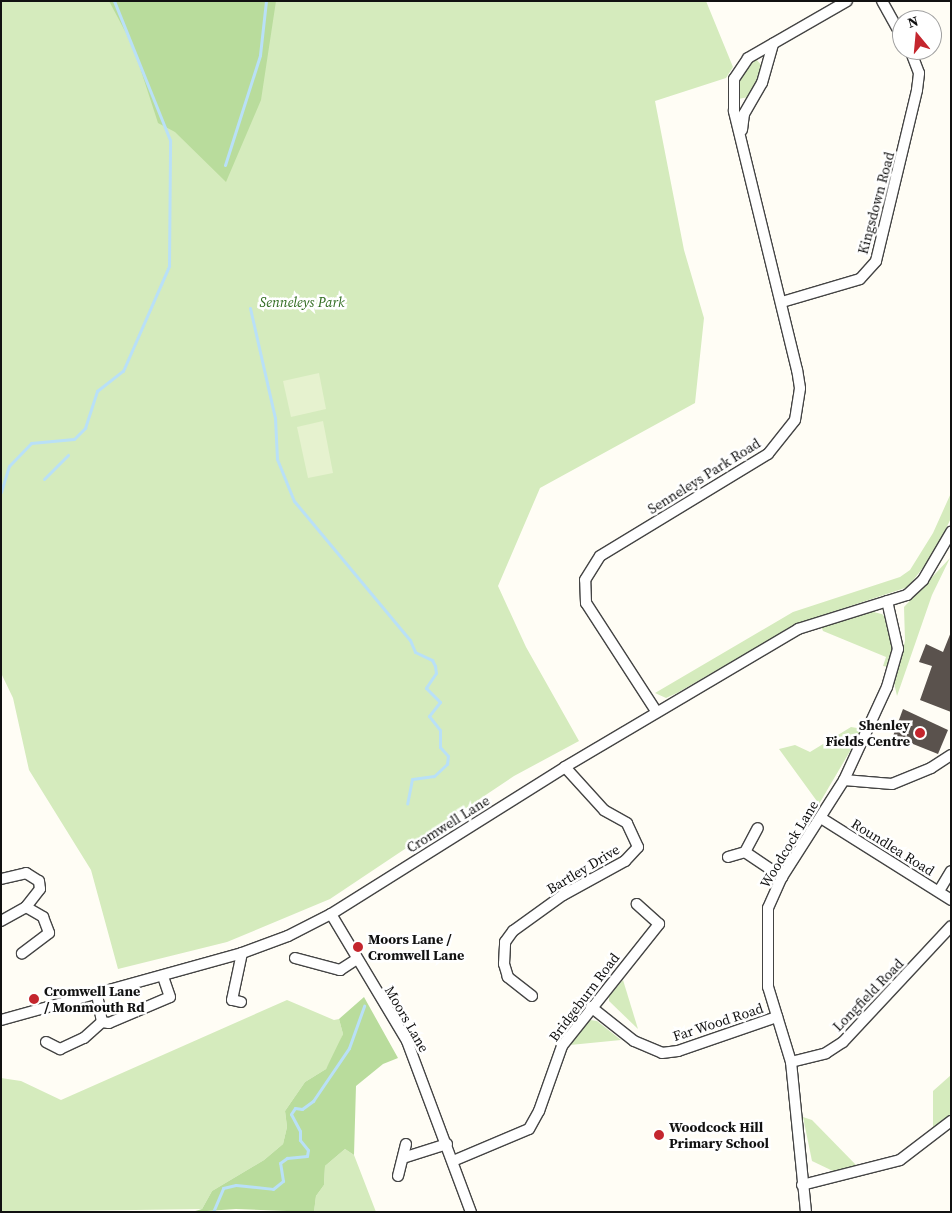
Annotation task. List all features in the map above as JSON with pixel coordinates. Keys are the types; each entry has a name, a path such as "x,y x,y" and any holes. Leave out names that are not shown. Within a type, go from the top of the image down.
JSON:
{"street":[{"name":"Senneleys Park Road","path":"656,712 586,603 585,580 589,568 600,556 768,454 789,432 800,388 782,302 742,136 734,111 734,79 748,58 847,1"},
{"path":"882,1 892,19"},
{"name":"Senneleys Park Road","path":"742,136 744,114 762,83 774,44"},
{"name":"Kingsdown Road","path":"782,302 852,282 876,261 917,90 919,73 914,60"},
{"path":"888,601 907,595 919,584 951,532"},
{"name":"Cromwell Lane","path":"1,1020 242,954 331,914 565,767 798,629 888,601"},
{"name":"Woodcock Lane","path":"806,1212 791,1062 768,987 765,933 768,908 782,876 844,780 887,688 898,649 888,601"},
{"path":"844,780 892,784 931,768 951,755"},
{"name":"Bartley Drive","path":"532,996 508,977 504,964 505,942 513,931 563,895 625,861 638,847 627,823 604,810 565,767"},
{"name":"Roundlea Road","path":"821,818 951,900"},
{"path":"728,857 745,852 758,828"},
{"path":"745,852 782,876"},
{"path":"939,891 951,871"},
{"path":"1,879 26,873 39,881 40,889 26,907 1,921"},
{"name":"Bridgeburn Road","path":"453,1161 529,1129 539,1111 562,1046 591,1007 659,924 637,904"},
{"path":"22,952 49,934 43,917 26,907"},
{"name":"Moors Lane","path":"331,914 407,1041 471,1212"},
{"name":"Longfield Road","path":"791,1062 826,1053 843,1042 951,926"},
{"path":"241,1002 232,1000 242,954"},
{"path":"295,958 340,970 357,959"},
{"path":"46,1042 60,1049 84,1038 102,1022 126,1018 170,997 163,977"},
{"path":"97,994 102,1022"},
{"name":"Far Wood Road","path":"591,1007 634,1041 662,1053 678,1051 777,1017"},
{"path":"802,1185 900,1160 951,1121"},
{"path":"398,1176 406,1157 406,1144"},
{"path":"406,1157 446,1144"}],"green space":[{"name":"Senneleys Park","path":"1,1 706,1 733,67 726,78 655,101 684,250 704,318 695,403 540,488 498,586 526,647 579,741 514,776 330,899 227,942 118,969 91,870 29,770 13,698 1,673"},
{"path":"109,1 276,1 261,100 226,182 175,132 158,123 133,46"},
{"path":"756,59 763,67 762,73 749,97 738,99 736,81 742,67"},
{"path":"319,373 326,409 291,417 283,381"},
{"path":"323,421 333,473 308,478 297,427"},
{"path":"951,493 951,518 935,552 908,587 799,623 677,693 666,698 655,693 793,612 900,577 910,570 933,533"},
{"path":"950,558 932,595 897,696 894,683 905,641 904,607"},
{"path":"869,611 882,614 887,619 894,644 889,667 883,666 886,657 823,631 821,626"},
{"path":"851,727 863,729 819,804 779,749 795,745 810,752"},
{"path":"623,980 638,1029 609,1001 609,996"},
{"path":"364,997 398,1058 383,1064 356,1086 354,1155 345,1149 325,1166 324,1185 316,1196 314,1212 236,1209 192,1212 202,1209 212,1191 264,1160 283,1144 287,1127 285,1111 305,1082 326,1069 343,1034 339,1019"},
{"path":"287,1000 334,1020 339,1019 343,1034 336,1052 326,1069 305,1082 285,1111 287,1127 283,1144 264,1160 212,1191 202,1209 1,1212 1,1078 21,1081 61,1100"},
{"path":"590,1020 597,1021 621,1040 570,1045"},
{"path":"951,1075 951,1121 933,1137 933,1091"},
{"path":"803,1117 812,1120 858,1167 835,1172 812,1161"},
{"path":"345,1149 354,1155 376,1212 314,1212 316,1196 324,1185 325,1166"}],"building":[{"path":"951,632 951,712 920,700 932,666 919,662 926,644 943,652"},
{"name":"Shenley Fields Centre","path":"903,709 948,730 938,754 893,736"}],"waterway":[{"path":"1,492 9,466 31,443 74,439 85,428 97,391 123,371 169,266 170,140 114,1"},
{"path":"225,165 260,55 266,1"},
{"path":"250,308 275,418 277,459 294,501 410,640 415,652 432,660 435,666 436,673 426,688 440,702 429,716 440,730 440,747 448,756 447,764 434,776 412,779 407,804"},
{"path":"44,479 68,455"},
{"path":"213,1212 223,1188 236,1185 273,1189 283,1181 280,1163 287,1158 307,1156 308,1150 300,1140 300,1131 291,1114 295,1108 302,1109 313,1101 349,1048 364,1006"}],"place":[{"name":"Shenley Fields Centre","path":"920,733"},
{"name":"Moors Lane / Cromwell Lane","path":"358,947"},
{"name":"Cromwell Lane / Monmouth Rd","path":"34,999"},
{"name":"Woodcock Hill Primary School","path":"659,1135"}]}
